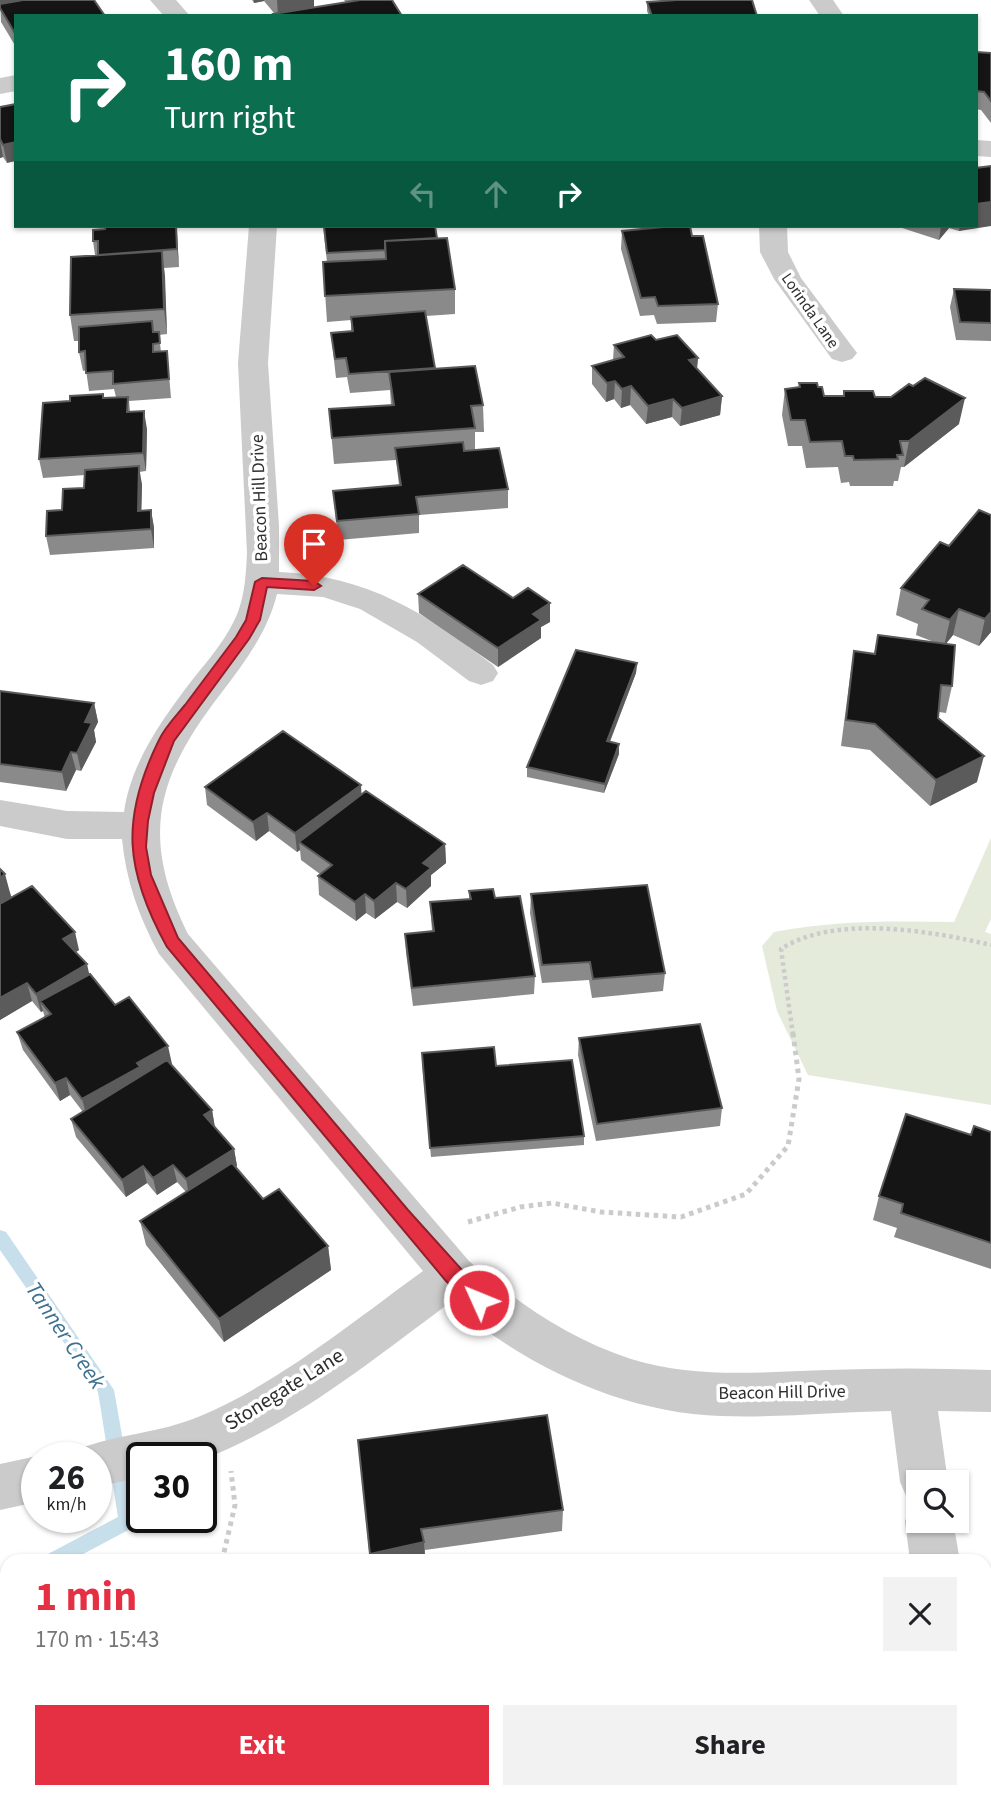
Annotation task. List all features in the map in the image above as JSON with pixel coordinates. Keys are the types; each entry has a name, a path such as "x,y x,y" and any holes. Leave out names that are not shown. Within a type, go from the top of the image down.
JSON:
{"street":[{"path":"162,0 175,14"},
{"name":"Beacon Hill Drive","path":"263,228 253,364 262,582 253,620 242,639 167,739 147,793 140,826 139,847 143,875 173,943 453,1275 479,1300 505,1318 582,1362 653,1386 703,1394 751,1396 835,1391 991,1391"},
{"name":"Lorinda Lane","path":"773,228 774,252 788,279 842,353"},
{"path":"262,582 332,588 379,604 437,640 481,673"},
{"path":"0,813 67,825 140,826"},
{"name":"Stonegate Lane","path":"112,1461 182,1444 223,1429 289,1390 453,1275"},
{"path":"912,1390 922,1470"},
{"path":"0,1487 21,1482"},
{"path":"930,1533 933,1554"}],"path":[{"path":"461,1224 520,1207 552,1203 601,1212 681,1217 746,1194 788,1146 799,1079 794,1026 780,949 788,941 803,934 854,930 936,933 991,945"},
{"path":"224,1554 234,1524 235,1483 229,1464"}],"green space":[{"path":"991,838 991,919 985,932 991,934 991,1105 808,1075 777,1011 762,946 774,932 820,925 954,922"}],"building":[{"path":"23,0 94,0 104,14 14,14 14,32 0,4"},
{"path":"360,0 392,0 401,14 273,14"},
{"path":"752,0 756,14 651,14 647,2"},
{"path":"978,52 991,53 991,101 984,92 978,91"},
{"path":"14,104 14,142 3,145 0,139 0,107"},
{"path":"991,166 991,202 978,204 978,168"},
{"path":"176,228 177,249 98,255 98,241 93,241 93,230"},
{"path":"324,228 435,228 437,238 385,241 385,250 327,253"},
{"path":"690,228 692,236 703,236 718,304 658,306 655,297 641,298 622,231"},
{"path":"447,238 455,289 325,296 323,262 386,259 385,241"},
{"path":"162,251 164,309 70,315 71,257"},
{"path":"954,289 991,290 991,323 960,322"},
{"path":"425,311 435,368 349,374 346,358 335,359 331,333 353,331 351,317"},
{"path":"152,321 153,332 159,332 160,343 153,344 153,352 167,351 169,379 113,384 113,371 86,373 85,351 79,352 79,327"},
{"path":"651,335 656,340 677,335 698,358 689,360 722,396 682,408 673,399 648,406 631,386 622,389 615,381 607,383 592,366 624,357 614,345"},
{"path":"475,366 483,405 471,406 475,428 332,438 329,409 394,405 389,372"},
{"path":"925,378 965,398 909,441 900,441 903,455 897,455 898,459 854,460 853,456 845,456 842,441 810,442 805,420 791,420 785,389 800,387 799,383 817,383 818,387 822,387 824,396 844,396 844,391 873,391 875,397 891,397 909,384 913,386"},
{"path":"103,394 103,398 128,397 127,412 144,411 143,453 39,459 43,403 70,401 70,396"},
{"path":"463,442 464,451 499,448 508,489 416,497 419,514 337,521 333,491 401,485 395,448"},
{"path":"139,466 138,511 151,510 151,529 46,536 47,511 62,510 63,489 84,488 85,470"},
{"path":"979,510 991,515 991,612 985,619 959,609 950,620 922,609 929,600 901,588 940,542 949,546"},
{"path":"463,565 513,598 528,588 550,603 533,614 541,620 498,648 418,594"},
{"path":"878,635 955,645 952,686 941,685 938,718 984,756 936,780 875,724 846,720 854,651 875,654"},
{"path":"576,650 637,663 607,741 619,744 605,784 527,767"},
{"path":"0,691 94,703 85,722 92,723 77,753 71,752 62,772 0,764"},
{"path":"283,731 361,785 295,833 267,813 253,822 205,787"},
{"path":"366,791 445,844 423,863 431,868 406,889 396,883 374,901 365,894 355,902 318,876 332,865 299,842"},
{"path":"647,885 665,973 593,979 590,962 542,965 531,894"},
{"path":"32,886 75,932 63,939 87,964 36,994 27,983 0,998 0,904"},
{"path":"493,889 495,898 520,896 535,976 412,988 405,934 434,931 430,902 471,899 469,891"},
{"path":"90,974 115,1005 129,997 168,1046 137,1063 140,1067 82,1099 66,1078 55,1083 17,1032 51,1014 40,1001"},
{"path":"700,1024 722,1108 597,1124 579,1038"},
{"path":"494,1047 496,1066 572,1060 584,1136 430,1148 422,1053"},
{"path":"167,1060 212,1110 204,1115 234,1149 186,1179 173,1165 153,1178 143,1166 122,1180 71,1119"},
{"path":"906,1114 971,1135 974,1126 991,1132 991,1243 901,1213 903,1204 879,1196"},
{"path":"232,1163 263,1199 279,1189 328,1246 219,1319 140,1221"},
{"path":"547,1415 563,1510 421,1529 424,1542 370,1554 358,1440"}],"waterway":[{"name":"Tanner Creek","path":"0,1237 106,1390 128,1521 65,1554"}],"route":[{"path":"314,586 262,582 253,620 242,639 167,739 147,793 141,821 139,847 143,875 173,943 402,1216 453,1275 479,1300"}]}
